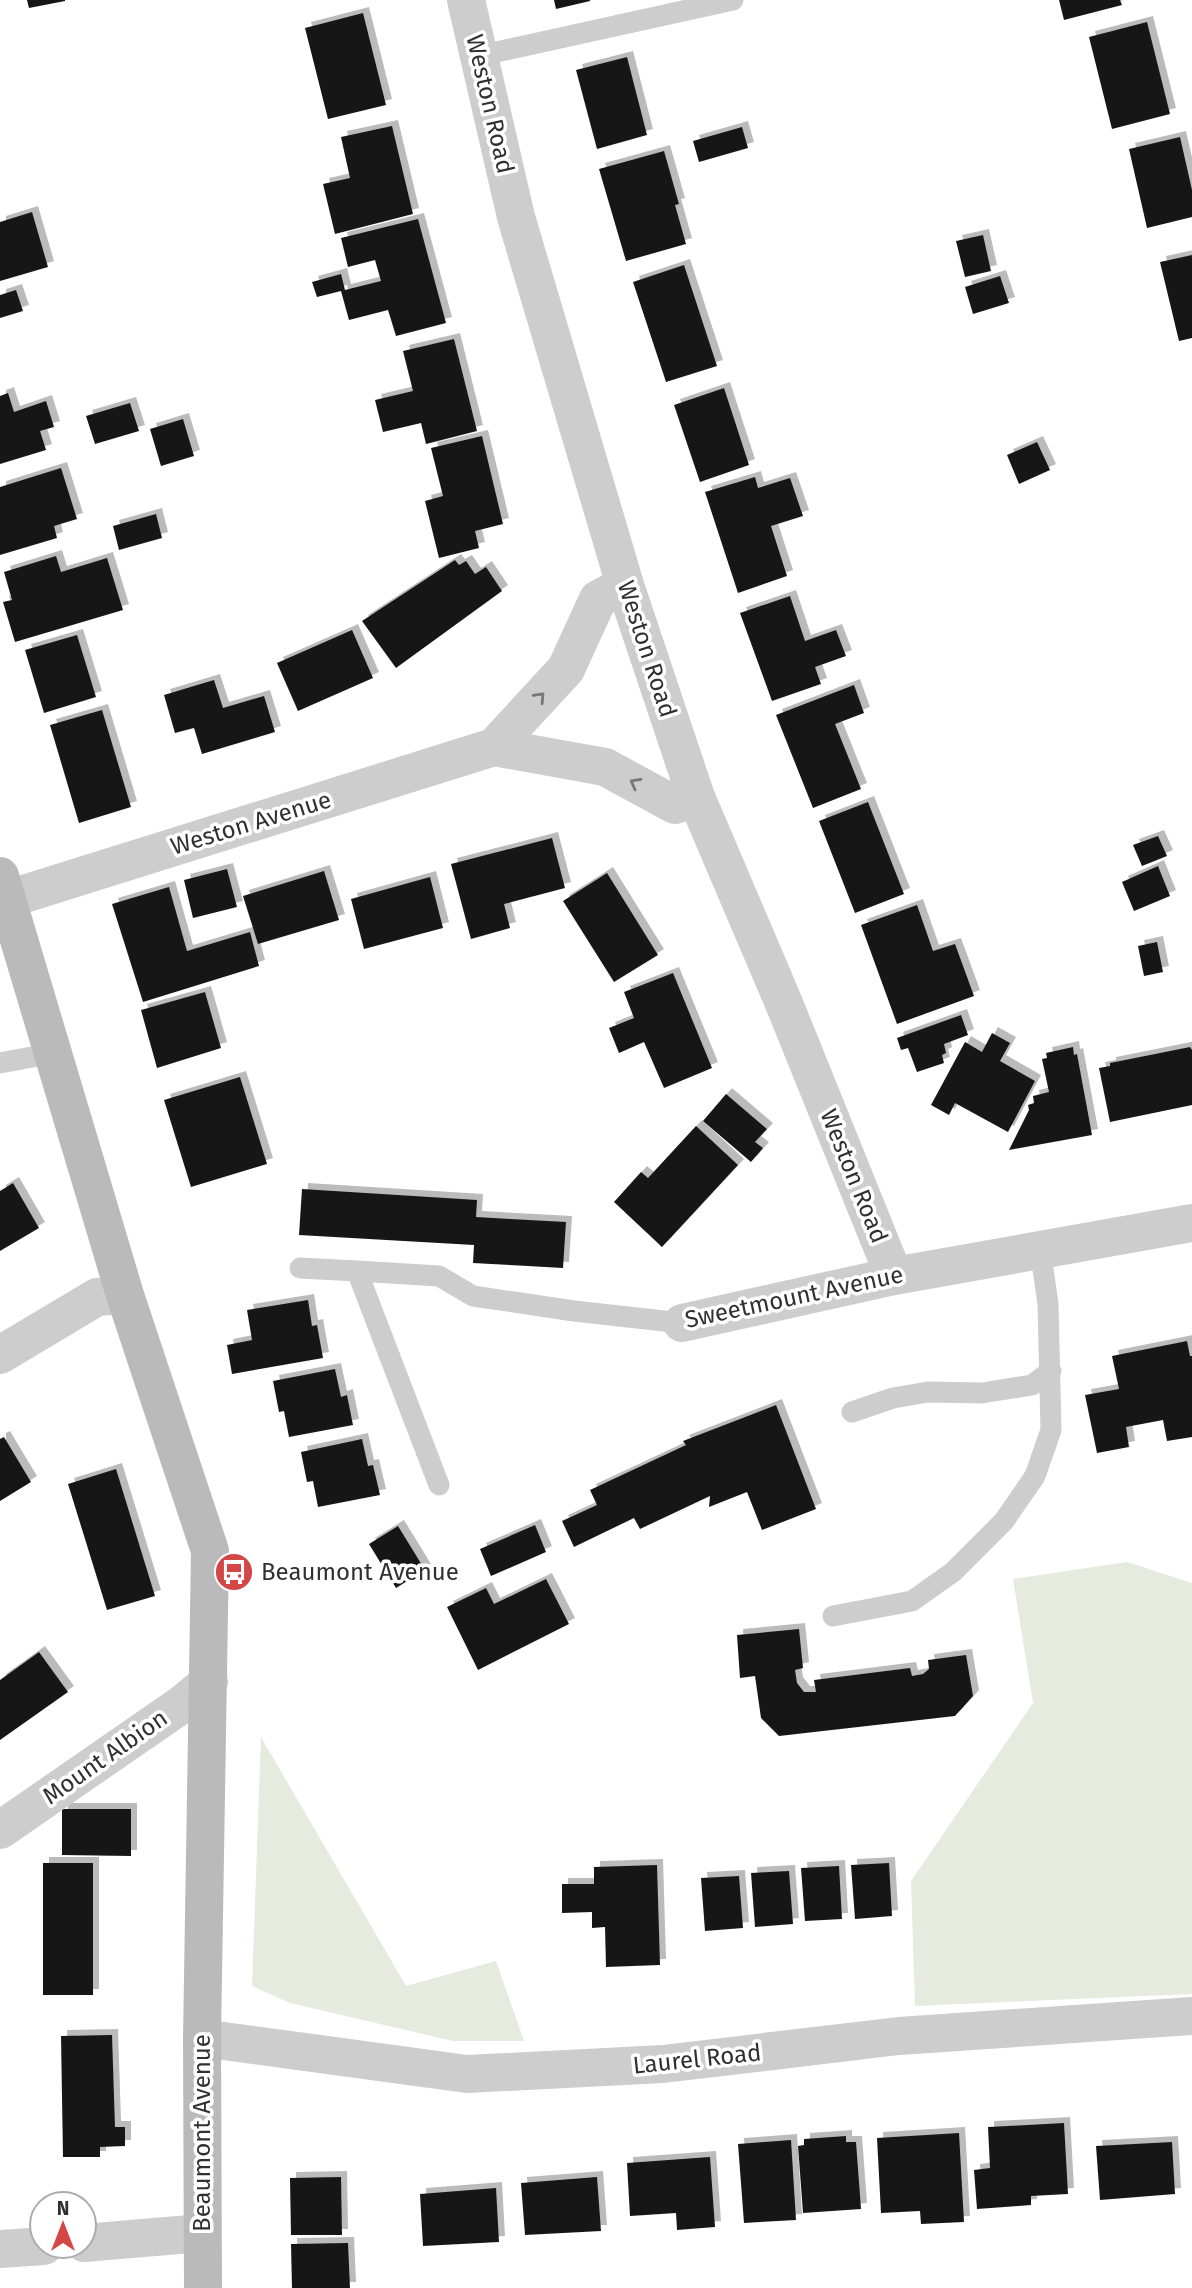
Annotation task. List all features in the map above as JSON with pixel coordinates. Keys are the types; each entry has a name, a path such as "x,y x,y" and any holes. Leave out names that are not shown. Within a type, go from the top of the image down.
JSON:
{"street":[{"name":"Weston Road","path":"466,0 516,217 625,585 696,797 783,1001 894,1276"},
{"name":"Weston Avenue","path":"494,747 566,669 598,599 625,585"},
{"name":"Weston Avenue","path":"4,888 494,747 606,767 675,805 696,797"},
{"name":"Beaumont Avenue","path":"4,888 125,1295 210,1551 202,2038 203,2288"},
{"name":"Sweetmount Avenue","path":"682,1324 894,1276 1192,1223"},
{"path":"0,1355 97,1297 125,1295"},
{"name":"Mount Albion","path":"0,1830 209,1682"},
{"name":"Laurel Road","path":"202,2038 467,2074 663,2064 899,2036 1192,2016"},
{"path":"98,2242 202,2233"},
{"path":"0,2249 28,2247"}],"lane":[{"path":"478,56 733,0"},
{"path":"0,1063 54,1053"},
{"path":"833,1616 912,1601 953,1573 1004,1521 1035,1476 1051,1430 1048,1304 1040,1248"},
{"name":"Sweetmount Avenue","path":"300,1268 439,1276 473,1296 682,1324"},
{"path":"357,1272 439,1485"},
{"path":"852,1412 893,1398 928,1392 982,1393 1032,1385 1051,1371"}],"shaded area":[{"path":"1127,1562 1192,1583 1192,1994 915,2006 911,1881 1033,1703 1013,1579"},
{"path":"261,1737 406,1986 496,1961 524,2041 453,2041 290,2003 252,1986"}],"building":[{"path":"27,0 65,0 65,1 29,8"},
{"path":"554,0 590,0 590,1 556,9"},
{"path":"1059,0 1120,0 1122,5 1064,20"},
{"path":"363,13 386,105 328,119 305,28"},
{"path":"1147,22 1170,114 1112,129 1089,37"},
{"path":"627,57 647,135 597,149 576,70"},
{"path":"392,126 413,214 335,234 323,184 350,178 341,137"},
{"path":"742,127 748,148 699,162 693,141"},
{"path":"1180,137 1192,190 1192,217 1147,228 1129,149"},
{"path":"664,151 679,204 675,205 686,244 626,261 599,169"},
{"path":"32,212 48,267 0,281 0,222"},
{"path":"418,219 446,323 396,336 388,310 349,320 341,291 317,297 312,282 341,274 345,290 381,281 375,260 348,267 341,238"},
{"path":"983,235 991,271 965,277 956,241"},
{"path":"1192,255 1192,338 1179,341 1160,262"},
{"path":"684,265 717,366 666,382 633,282"},
{"path":"1000,276 1009,303 973,314 965,287"},
{"path":"16,290 23,311 0,318 0,295"},
{"path":"454,339 477,431 426,444 421,423 383,432 375,400 413,391 403,351"},
{"path":"724,388 749,465 700,482 674,405"},
{"path":"8,393 14,412 46,401 54,427 40,431 46,450 0,464 0,396"},
{"path":"130,403 139,431 95,444 86,416"},
{"path":"183,419 194,456 161,466 150,429"},
{"path":"482,436 503,524 475,531 479,548 439,558 425,501 443,496 431,448"},
{"path":"1037,442 1050,470 1019,484 1007,455"},
{"path":"61,468 77,519 54,526 57,538 0,555 0,487"},
{"path":"755,477 758,488 790,478 803,516 771,526 787,576 738,593 705,492"},
{"path":"156,514 162,538 119,550 113,526"},
{"path":"56,556 61,572 107,558 123,610 15,642 3,602 12,600 4,572"},
{"path":"455,560 459,565 466,561 475,574 486,567 502,591 396,668 362,621"},
{"path":"790,596 805,641 836,630 846,656 815,667 821,684 772,701 740,613"},
{"path":"352,630 373,678 298,711 277,663"},
{"path":"77,635 96,697 44,713 25,650"},
{"path":"214,680 223,708 264,696 275,732 202,754 194,728 175,733 164,695"},
{"path":"854,685 864,713 835,724 861,789 813,808 776,715"},
{"path":"102,710 131,807 79,823 50,725"},
{"path":"868,802 904,894 855,913 819,821"},
{"path":"1158,836 1167,856 1142,866 1133,845"},
{"path":"552,838 565,888 504,904 510,928 471,939 451,864"},
{"path":"1158,866 1170,896 1134,911 1122,882"},
{"path":"227,869 237,907 193,918 184,880"},
{"path":"324,871 339,920 258,944 243,896"},
{"path":"607,873 658,955 614,982 563,901"},
{"path":"430,877 443,928 364,949 351,899"},
{"path":"169,887 187,951 250,932 259,966 143,1002 112,904"},
{"path":"917,905 933,951 955,944 974,996 897,1024 861,925"},
{"path":"1157,942 1163,972 1144,976 1138,946"},
{"path":"673,973 712,1068 664,1088 644,1042 619,1053 609,1028 634,1018 624,992"},
{"path":"205,992 221,1048 157,1068 141,1010"},
{"path":"961,1015 968,1035 944,1044 944,1063 917,1072 908,1048 901,1050 897,1038"},
{"path":"992,1033 1010,1043 1000,1061 1035,1081 1008,1132 955,1103 949,1115 931,1105 965,1042 982,1052"},
{"path":"1073,1047 1074,1055 1077,1054 1092,1135 1009,1150 1029,1110 1028,1105 1034,1103 1033,1096 1049,1092 1042,1059 1047,1058 1046,1053"},
{"path":"1190,1047 1192,1105 1110,1122 1099,1068 1110,1066 1110,1063"},
{"path":"240,1077 267,1164 191,1187 164,1100"},
{"path":"726,1094 767,1129 755,1142 763,1148 751,1162 703,1121"},
{"path":"696,1126 738,1165 662,1247 614,1202 641,1172 648,1178"},
{"path":"13,1183 39,1228 0,1251 0,1191"},
{"path":"302,1189 477,1200 476,1217 566,1222 563,1268 473,1263 474,1245 299,1235"},
{"path":"308,1300 312,1326 317,1325 323,1358 232,1374 227,1345 252,1340 247,1310"},
{"path":"1187,1341 1192,1356 1192,1437 1167,1441 1163,1420 1126,1427 1129,1447 1097,1453 1085,1395 1119,1389 1112,1356"},
{"path":"335,1369 341,1397 347,1395 353,1425 289,1437 284,1411 279,1412 273,1381"},
{"path":"776,1405 816,1509 762,1530 747,1492 709,1507 710,1496 640,1529 634,1518 574,1547 562,1521 597,1505 590,1490 686,1445 683,1441"},
{"path":"4,1437 31,1482 0,1501 0,1439"},
{"path":"362,1439 368,1466 373,1465 380,1495 318,1507 313,1481 307,1482 301,1452"},
{"path":"116,1469 155,1596 107,1610 68,1484"},
{"path":"535,1525 546,1552 491,1576 480,1549"},
{"path":"398,1526 425,1570 396,1588 369,1544"},
{"path":"546,1579 569,1624 478,1670 447,1607 486,1588 494,1604"},
{"path":"799,1629 803,1668 795,1670 797,1683 804,1692 816,1692 814,1680 910,1668 912,1676 923,1674 929,1669 928,1660 966,1655 973,1696 955,1716 779,1736 761,1718 755,1676 740,1678 737,1635"},
{"path":"39,1652 68,1692 0,1740 0,1680"},
{"path":"62,1809 131,1809 131,1856 62,1855"},
{"path":"43,1863 93,1863 93,1995 43,1995"},
{"path":"889,1863 892,1916 855,1919 851,1865"},
{"path":"657,1865 660,1965 606,1967 605,1927 592,1928 592,1912 562,1913 562,1884 594,1884 594,1867"},
{"path":"839,1866 842,1919 805,1921 801,1868"},
{"path":"789,1871 793,1924 755,1927 751,1873"},
{"path":"739,1876 743,1928 705,1931 701,1878"},
{"path":"112,2035 115,2127 125,2127 125,2146 100,2147 100,2157 63,2157 61,2036"},
{"path":"1064,2123 1068,2194 1031,2196 1031,2205 977,2209 974,2170 990,2168 988,2127"},
{"path":"959,2133 964,2222 921,2224 920,2211 881,2213 877,2138"},
{"path":"846,2136 846,2142 856,2142 861,2209 803,2213 798,2146 804,2145 804,2139"},
{"path":"791,2140 796,2220 744,2223 738,2144"},
{"path":"1172,2142 1175,2194 1100,2200 1096,2146"},
{"path":"710,2157 715,2227 677,2230 676,2213 630,2216 627,2163"},
{"path":"341,2177 342,2235 291,2235 290,2178"},
{"path":"597,2177 601,2231 525,2235 521,2183"},
{"path":"496,2188 499,2242 423,2246 420,2194"},
{"path":"348,2243 350,2288 292,2288 291,2244"}],"place":[{"name":"Beaumont Avenue","path":"234,1572"}]}
